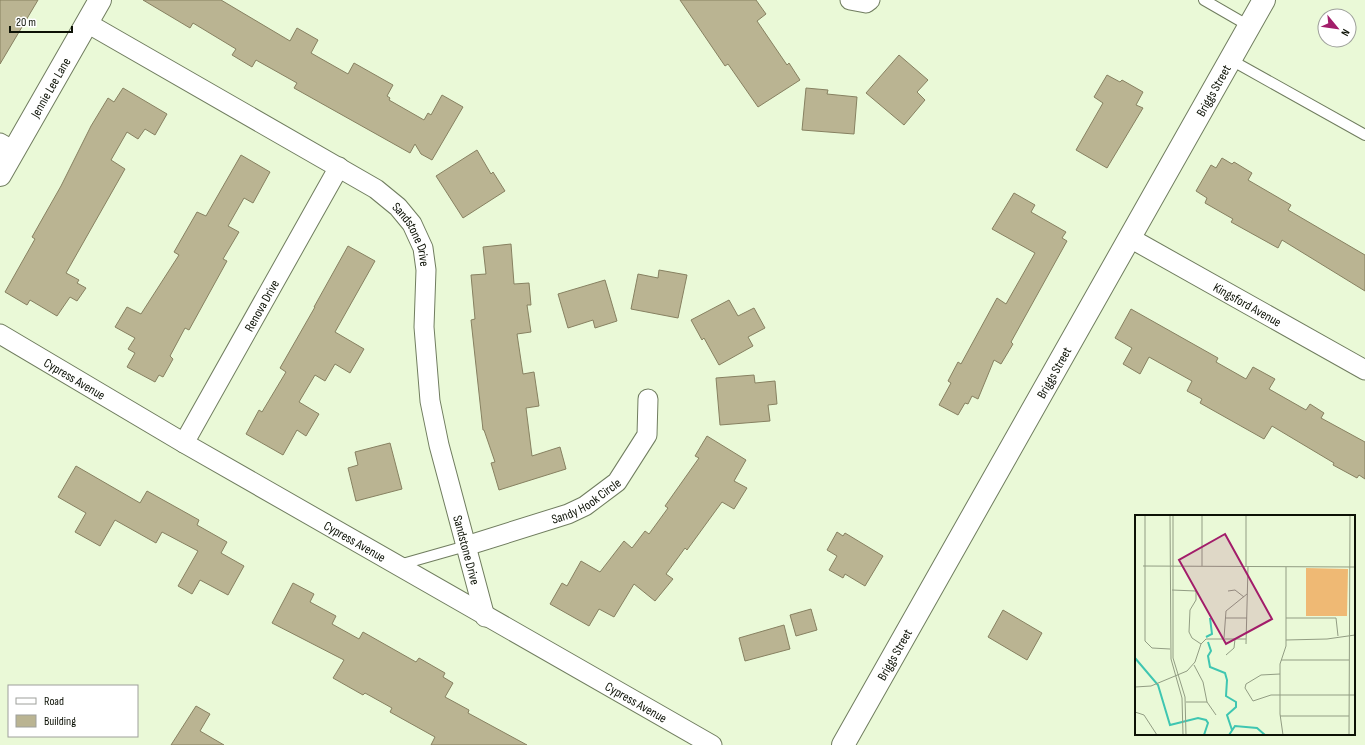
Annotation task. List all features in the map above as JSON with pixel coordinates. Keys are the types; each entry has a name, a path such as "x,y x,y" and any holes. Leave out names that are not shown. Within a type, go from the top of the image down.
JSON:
{"street":[{"name":"Jennie Lee Lane","path":"0,175 7,147 87,23 100,0"},
{"path":"850,0 866,3 870,0"},
{"name":"Briggs Street","path":"843,745 1264,0"},
{"name":"Sandstone Drive","path":"87,23 376,189 398,207 412,224 423,248 426,270 424,327 430,401 439,445 485,617"},
{"name":"Renova Drive","path":"184,443 339,167"},
{"name":"Kingsford Avenue","path":"1130,238 1365,370"},
{"name":"Cypress Avenue","path":"0,334 184,443 485,617 712,745"},
{"name":"Sandy Hook Circle","path":"466,546 568,514 585,506 617,482 647,435 648,399"}],"lane":[{"path":"1204,0 1250,26"},
{"path":"1231,60 1365,135"},
{"path":"397,566 466,546"}],"building":[{"path":"0,0 38,0 0,64"},
{"path":"143,0 221,0 290,41 297,28 318,40 311,53 348,74 354,63 393,85 387,96 390,98 389,100 424,120 428,113 431,115 442,95 463,107 432,160 421,154 415,144 410,153 294,88 297,83 256,60 252,67 232,55 236,49 193,23 190,28"},
{"path":"680,0 756,0 766,14 757,21 787,65 789,63 800,80 758,107 728,64 725,66"},
{"path":"899,55 928,80 917,92 925,100 904,125 866,93"},
{"path":"1107,75 1120,82 1122,80 1143,92 1136,105 1143,108 1107,168 1076,150 1103,103 1094,97"},
{"path":"123,88 167,114 155,135 145,129 138,139 127,132 111,160 125,169 66,273 79,280 77,283 86,288 77,301 70,297 57,316 30,300 27,305 5,292 35,239 32,237 61,186 91,126 108,98 114,102"},
{"path":"806,88 828,90 827,94 857,97 854,134 802,130"},
{"path":"477,150 491,174 493,172 505,191 463,218 436,176"},
{"path":"241,155 270,172 253,203 244,198 228,226 239,232 223,259 227,261 189,330 185,328 170,356 173,359 163,377 159,375 155,382 127,367 135,353 128,349 135,338 115,327 127,307 141,314 179,255 174,252 197,212 206,216"},
{"path":"1222,158 1232,164 1234,162 1252,173 1248,180 1291,205 1288,210 1365,255 1365,291 1282,240 1278,248 1231,222 1233,219 1205,203 1207,198 1196,191 1211,165 1216,168"},
{"path":"1014,193 1035,205 1031,212 1066,232 1062,238 1067,241 1011,342 1013,344 1001,364 994,360 978,399 972,396 968,404 965,403 958,415 939,405 951,383 948,381 958,362 961,364 997,298 1006,304 1035,253 992,229"},
{"path":"511,244 514,284 529,283 531,305 527,305 531,332 517,334 523,374 534,372 539,406 526,408 532,456 560,447 566,469 499,490 491,463 495,462 483,430 471,320 475,319 471,275 486,274 483,247"},
{"path":"348,246 375,261 335,332 364,349 350,373 335,364 325,381 315,375 299,402 319,414 306,436 297,430 283,455 246,434 259,410 262,412 286,372 280,368"},
{"path":"659,270 687,275 678,318 631,309 638,274 658,278"},
{"path":"605,280 617,321 595,328 593,320 568,328 558,294"},
{"path":"729,300 738,316 754,308 765,328 748,337 753,346 719,365 704,338 702,340 691,320"},
{"path":"1131,309 1218,358 1216,362 1246,379 1253,367 1275,379 1269,389 1306,410 1310,404 1324,413 1321,418 1365,442 1365,479 1359,475 1357,478 1333,465 1334,463 1272,426 1264,439 1200,403 1202,399 1187,391 1192,381 1149,357 1140,374 1123,364 1132,348 1115,338"},
{"path":"754,375 755,383 775,381 777,404 768,405 770,421 720,425 716,378"},
{"path":"707,436 746,460 734,481 747,488 734,509 722,502 687,550 685,548 666,574 673,579 655,601 634,584 614,617 599,609 589,626 550,604 562,583 567,586 581,561 600,572 624,541 632,548 645,531 649,534 668,508 665,506 699,458 695,456"},
{"path":"390,443 402,489 356,501 348,468 358,465 355,452"},
{"path":"76,466 140,503 147,491 199,520 197,525 227,542 221,553 244,566 228,595 200,580 192,594 178,586 198,551 162,532 156,543 115,520 100,546 75,532 86,513 58,497"},
{"path":"837,532 843,536 845,533 883,556 865,586 845,574 843,578 829,570 837,556 827,550"},
{"path":"293,583 314,594 310,602 336,616 332,624 359,639 363,632 416,662 419,658 445,673 443,677 453,683 445,697 469,710 468,713 527,745 431,745 435,737 390,712 392,708 365,693 363,695 333,678 344,660 272,623"},
{"path":"811,609 817,630 796,636 790,615"},
{"path":"1003,610 1042,633 1027,660 988,637"},
{"path":"784,625 790,649 745,661 739,638"},
{"path":"196,706 210,714 200,731 224,745 171,745"}]}
